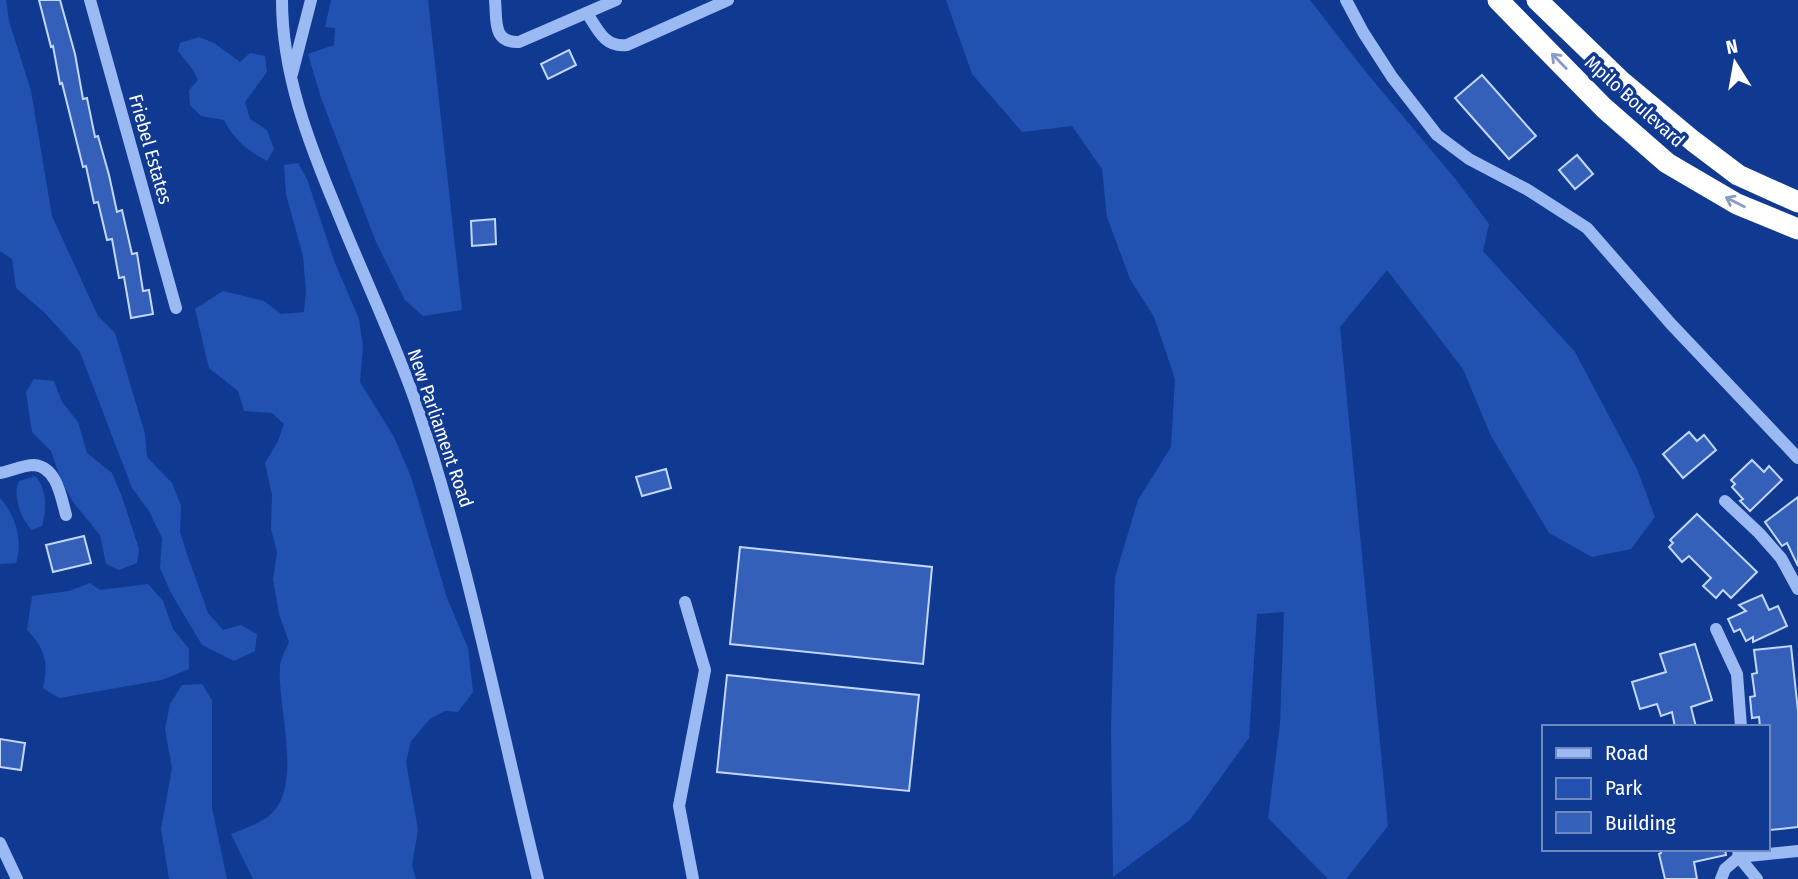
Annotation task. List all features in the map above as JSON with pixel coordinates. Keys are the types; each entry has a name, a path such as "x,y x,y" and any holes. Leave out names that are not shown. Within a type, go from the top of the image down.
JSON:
{"highway":[{"name":"Mpilo Boulevard","path":"1498,0 1604,108 1667,163 1737,204 1798,229"},
{"name":"Mpilo Boulevard","path":"1536,0 1621,81 1693,141 1738,175 1798,202"}],"street":[{"name":"Friebel Estates","path":"90,0 176,308"},
{"name":"New Parliament Road","path":"282,0 282,26 290,80 313,153 414,399 440,478 470,588 538,879"},
{"path":"290,80 311,0"},
{"path":"495,0 499,32 502,39 509,42 519,42 616,0"},
{"path":"587,13 607,42 617,46 627,45 728,0"},
{"path":"1346,0 1363,33 1392,77 1437,135 1469,159 1528,190 1587,228 1671,324 1798,458"},
{"path":"0,473 35,465 51,473 58,486 66,514"},
{"path":"1725,501 1781,558 1798,589"},
{"path":"685,602 705,670 679,806 693,879"},
{"path":"1716,629 1737,674 1741,725"},
{"path":"0,844 17,879"},
{"path":"1721,879 1726,869 1741,863 1798,851"},
{"path":"1741,863 1757,879"}],"green space":[{"path":"0,0 6,0 9,21 31,91 52,216 98,316 115,333 145,434 147,457 172,483 181,506 180,532 208,613 223,630 241,625 257,634 255,651 234,661 202,645 171,593 160,568 162,538 149,511 132,488 80,352 45,313 16,288 12,259 0,251"},
{"path":"331,0 428,0 462,310 423,316 405,300 376,242 321,98 308,54 334,45 335,28 325,27"},
{"path":"946,0 1310,0 1489,224 1483,251 1575,352 1637,469 1655,517 1631,549 1592,557 1549,533 1491,436 1463,369 1387,270 1340,327 1388,826 1346,879 1328,879 1268,818 1280,724 1284,612 1257,614 1249,738 1190,820 1113,877 1111,731 1115,577 1138,500 1171,447 1175,379 1154,317 1130,279 1107,217 1102,169 1072,126 1022,132 972,74"},
{"path":"199,37 214,43 240,62 250,53 265,56 267,72 245,102 250,119 267,130 274,149 267,161 242,144 224,120 201,116 190,105 189,90 198,80 178,51 180,43"},
{"path":"298,163 307,179 335,263 359,319 363,347 360,382 394,437 411,477 447,598 468,648 473,692 458,712 445,711 430,719 411,741 406,762 418,830 412,865 416,879 253,879 231,834 270,815 280,802 285,785 287,745 280,668 289,642 279,614 273,579 277,552 271,529 272,495 265,463 284,424 272,413 244,411 238,391 209,368 195,309 223,291 264,301 281,314 304,312 306,292 303,256 286,194 284,165"},
{"path":"34,379 54,381 62,402 78,422 87,453 112,473 139,549 137,563 119,570 106,564 100,535 73,502 61,480 51,451 32,432 26,392"},
{"path":"35,476 44,493 45,513 42,526 32,530 21,514 17,486 19,481"},
{"path":"0,498 17,529 19,546 16,563 0,564"},
{"path":"90,583 100,590 148,584 163,601 173,629 189,649 189,669 162,680 59,698 43,688 46,671 44,657 38,643 27,630 32,596 69,591"},
{"path":"202,684 212,700 212,808 227,879 169,879 161,829 172,768 165,730 170,704 182,685"}],"building":[{"path":"39,0 60,0 75,54 83,99 87,98 95,137 98,136 117,212 122,210 132,254 137,253 143,291 149,290 153,314 131,318 124,277 119,278 112,239 107,240 98,202 94,203"},
{"path":"569,50 576,65 548,79 541,64"},
{"path":"1482,75 1536,136 1509,159 1455,98"},
{"path":"1577,155 1593,174 1575,189 1559,170"},
{"path":"495,219 496,244 472,246 471,221"},
{"path":"1689,432 1697,441 1704,435 1716,450 1683,478 1663,454"},
{"path":"1752,460 1764,472 1769,466 1782,480 1750,511 1740,501 1743,499 1732,487 1735,484 1731,480"},
{"path":"666,469 671,488 642,496 636,477"},
{"path":"1798,497 1798,566 1787,543 1782,546 1765,522"},
{"path":"1697,514 1757,572 1731,598 1723,590 1716,598 1703,586 1711,578 1689,556 1682,562 1669,547 1673,543 1670,540"},
{"path":"84,536 91,563 53,572 46,545"},
{"path":"740,547 932,567 923,664 730,644"},
{"path":"1762,595 1769,610 1778,606 1787,626 1753,642 1753,637 1746,641 1740,629 1734,632 1728,619 1746,611 1739,605"},
{"path":"1695,644 1712,700 1691,707 1696,725 1675,725 1672,712 1661,716 1657,704 1640,709 1632,682 1666,672 1660,654"},
{"path":"1791,646 1798,711 1798,827 1770,830 1770,725 1760,725 1759,717 1752,718 1750,697 1755,696 1752,674 1757,673 1754,650"},
{"path":"727,675 919,695 909,791 717,772"},
{"path":"0,739 25,743 21,770 0,767"},
{"path":"1725,851 1726,855 1694,862 1697,879 1665,879 1659,854"}]}
